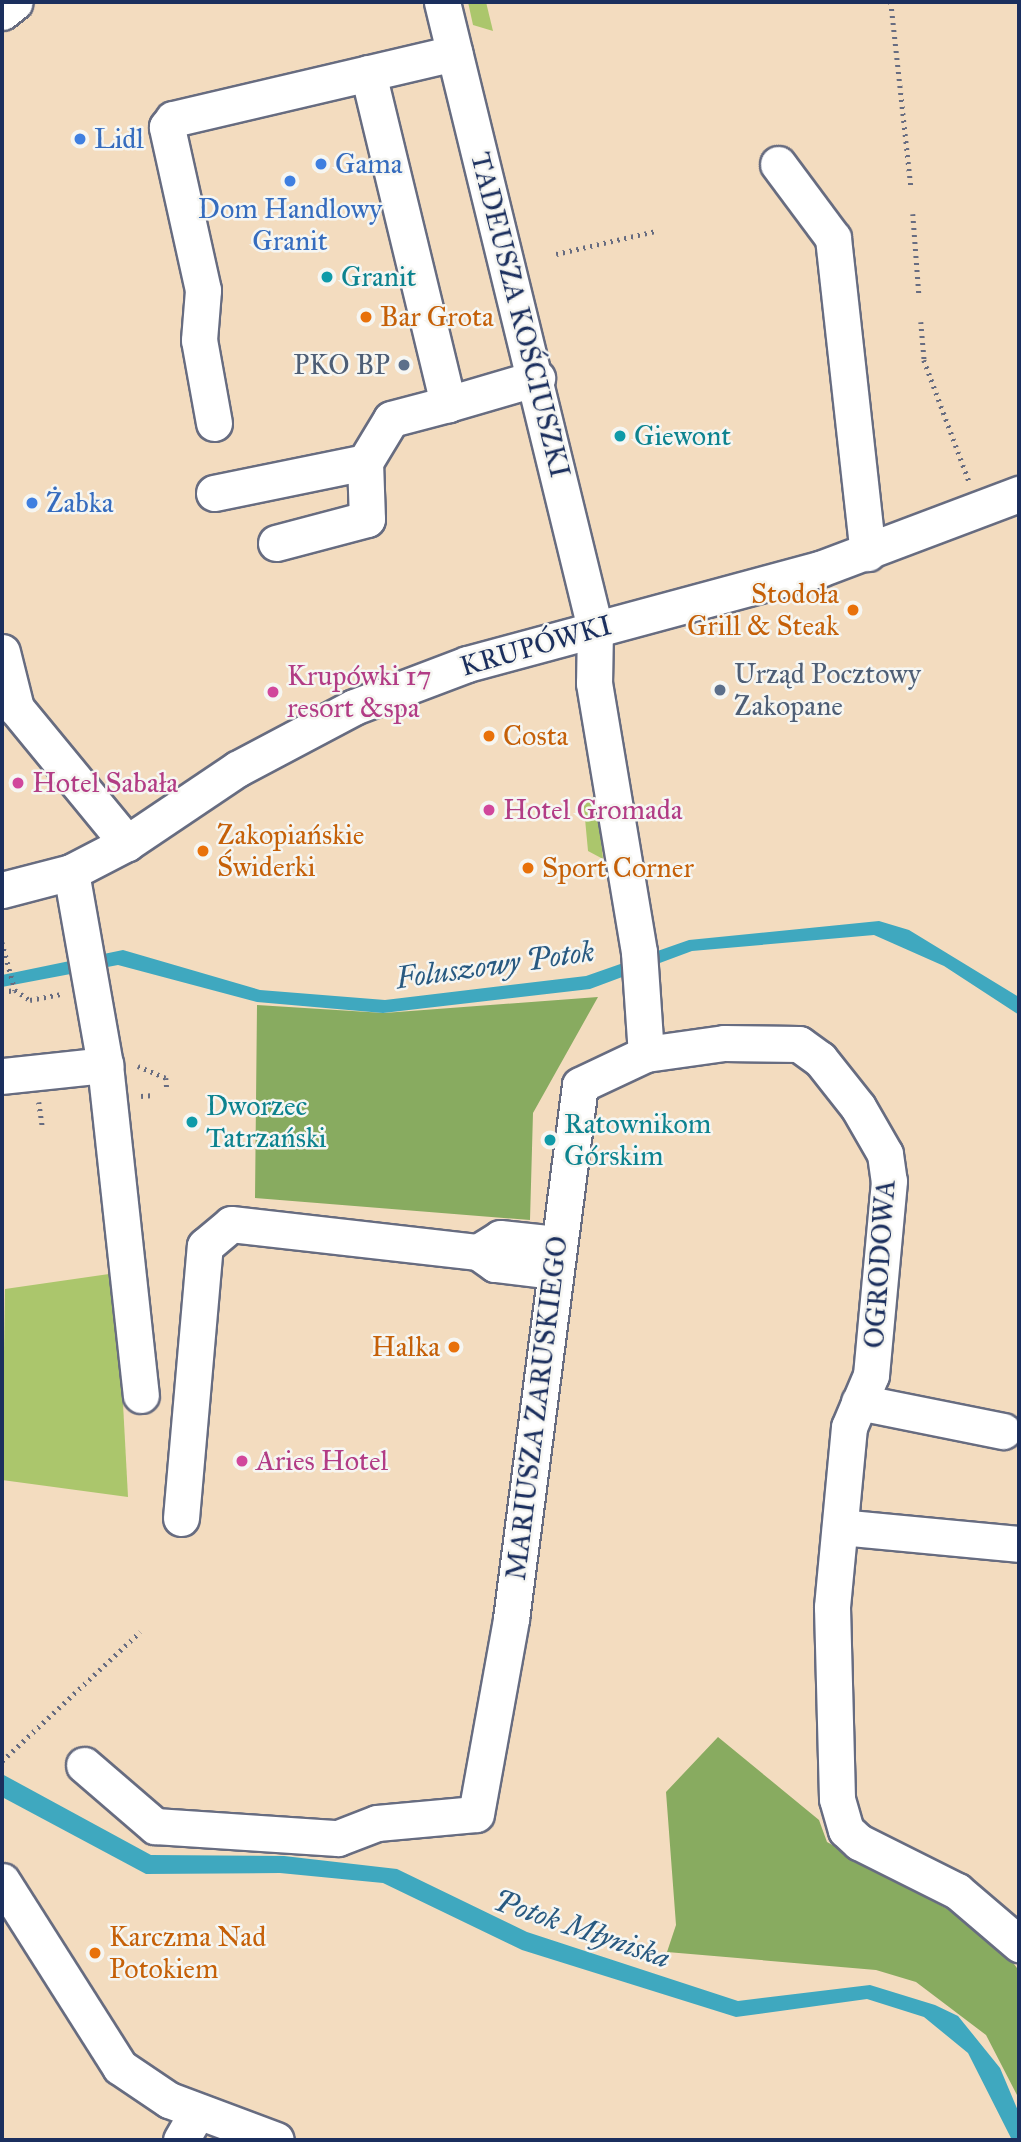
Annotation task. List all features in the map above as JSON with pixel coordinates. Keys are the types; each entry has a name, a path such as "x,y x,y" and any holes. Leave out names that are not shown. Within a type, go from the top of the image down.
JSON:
{"street":[{"path":"2,12 15,2"},
{"name":"TADEUSZA KOŚCIUSZKI","path":"442,2 537,378 595,628"},
{"path":"214,423 200,340 203,290 167,127 173,119 454,53"},
{"path":"368,73 448,404"},
{"path":"778,163 833,238 869,553"},
{"path":"276,543 367,519 365,462 391,419 537,378"},
{"path":"214,493 365,462"},
{"name":"KRUPÓWKI","path":"2,890 71,872 127,842 237,769 354,707 467,664 869,553 1019,494"},
{"path":"595,628 594,683 639,952 646,1054"},
{"path":"2,658 16,708 127,842"},
{"path":"71,872 105,1065 141,1395"},
{"name":"OGRODOWA","path":"646,1054 724,1043 799,1044 820,1059 858,1107 886,1154 889,1181 865,1389 849,1427 840,1527 832,1690 837,1799 846,1830 957,1891 1019,1944"},
{"name":"MARIUSZA ZARUSKIEGO","path":"84,1765 155,1826 338,1838 377,1823 476,1814 511,1619 555,1258 580,1085 646,1054"},
{"path":"2,1076 105,1065"},
{"path":"181,1518 205,1246 231,1224 478,1252 499,1238 555,1258"},
{"path":"865,1389 1003,1430"},
{"path":"840,1527 1019,1544"},
{"path":"2,1881 110,2056 189,2126 276,2140"}],"path":[{"path":"891,2 911,185"},
{"path":"913,214 919,295"},
{"path":"556,254 656,231"},
{"path":"921,322 924,360 965,470"},
{"path":"2,942 15,990 30,1000 90,983"},
{"path":"2,992 15,990"},
{"path":"38,1097 43,1129"},
{"path":"3,1760 140,1632"}],"green space":[{"path":"468,2 486,2 493,31 473,25"},
{"path":"583,797 597,797 603,859 588,851"},
{"path":"598,997 533,1113 530,1220 255,1198 257,1005 384,1013"},
{"path":"116,1273 128,1497 2,1480 5,1289"},
{"path":"718,1737 819,1820 827,1842 967,1920 1009,1957 1019,1971 1019,2099 986,2035 916,1982 876,1970 667,1952 676,1925 666,1792"}],"water":[{"path":"879,921 909,930 1019,997 1019,1015 944,966 874,935 692,951 590,989 383,1013 257,1002 118,965 2,987 2,975 123,950 260,990 385,1000 586,976 689,940"},
{"path":"2,1774 151,1855 284,1856 397,1869 527,1932 738,2001 870,1985 935,2005 958,2016 1000,2068 1019,2113 1019,2140 1012,2140 968,2053 924,2017 867,1999 736,2017 522,1950 383,1883 280,1873 146,1874 2,1797"}],"place":[{"name":"Lidl","path":"80,139"},
{"name":"Gama","path":"321,164"},
{"name":"Dom Handlowy Granit","path":"290,181"},
{"name":"Granit","path":"327,277"},
{"name":"Bar Grota","path":"366,317"},
{"name":"PKO BP","path":"404,365"},
{"name":"Giewont","path":"620,436"},
{"name":"Żabka","path":"32,503"},
{"name":"Stodoła Grill & Steak","path":"853,610"},
{"name":"Urząd Pocztowy Zakopane","path":"720,690"},
{"name":"Krupówki 17 resort &spa","path":"273,692"},
{"name":"Costa","path":"489,736"},
{"name":"Hotel Sabała","path":"18,783"},
{"name":"Hotel Gromada","path":"489,810"},
{"name":"Zakopiańskie Świderki","path":"203,851"},
{"name":"Sport Corner","path":"528,868"},
{"name":"Dworzec Tatrzański","path":"192,1122"},
{"name":"Ratownikom Górskim","path":"550,1140"},
{"name":"Halka","path":"454,1347"},
{"name":"Aries Hotel","path":"242,1461"},
{"name":"Karczma Nad Potokiem","path":"95,1953"}],"water label":[{"name":"Foluszowy Potok","path":"495,965"},
{"name":"Potok Młyniska","path":"582,1929"}]}
